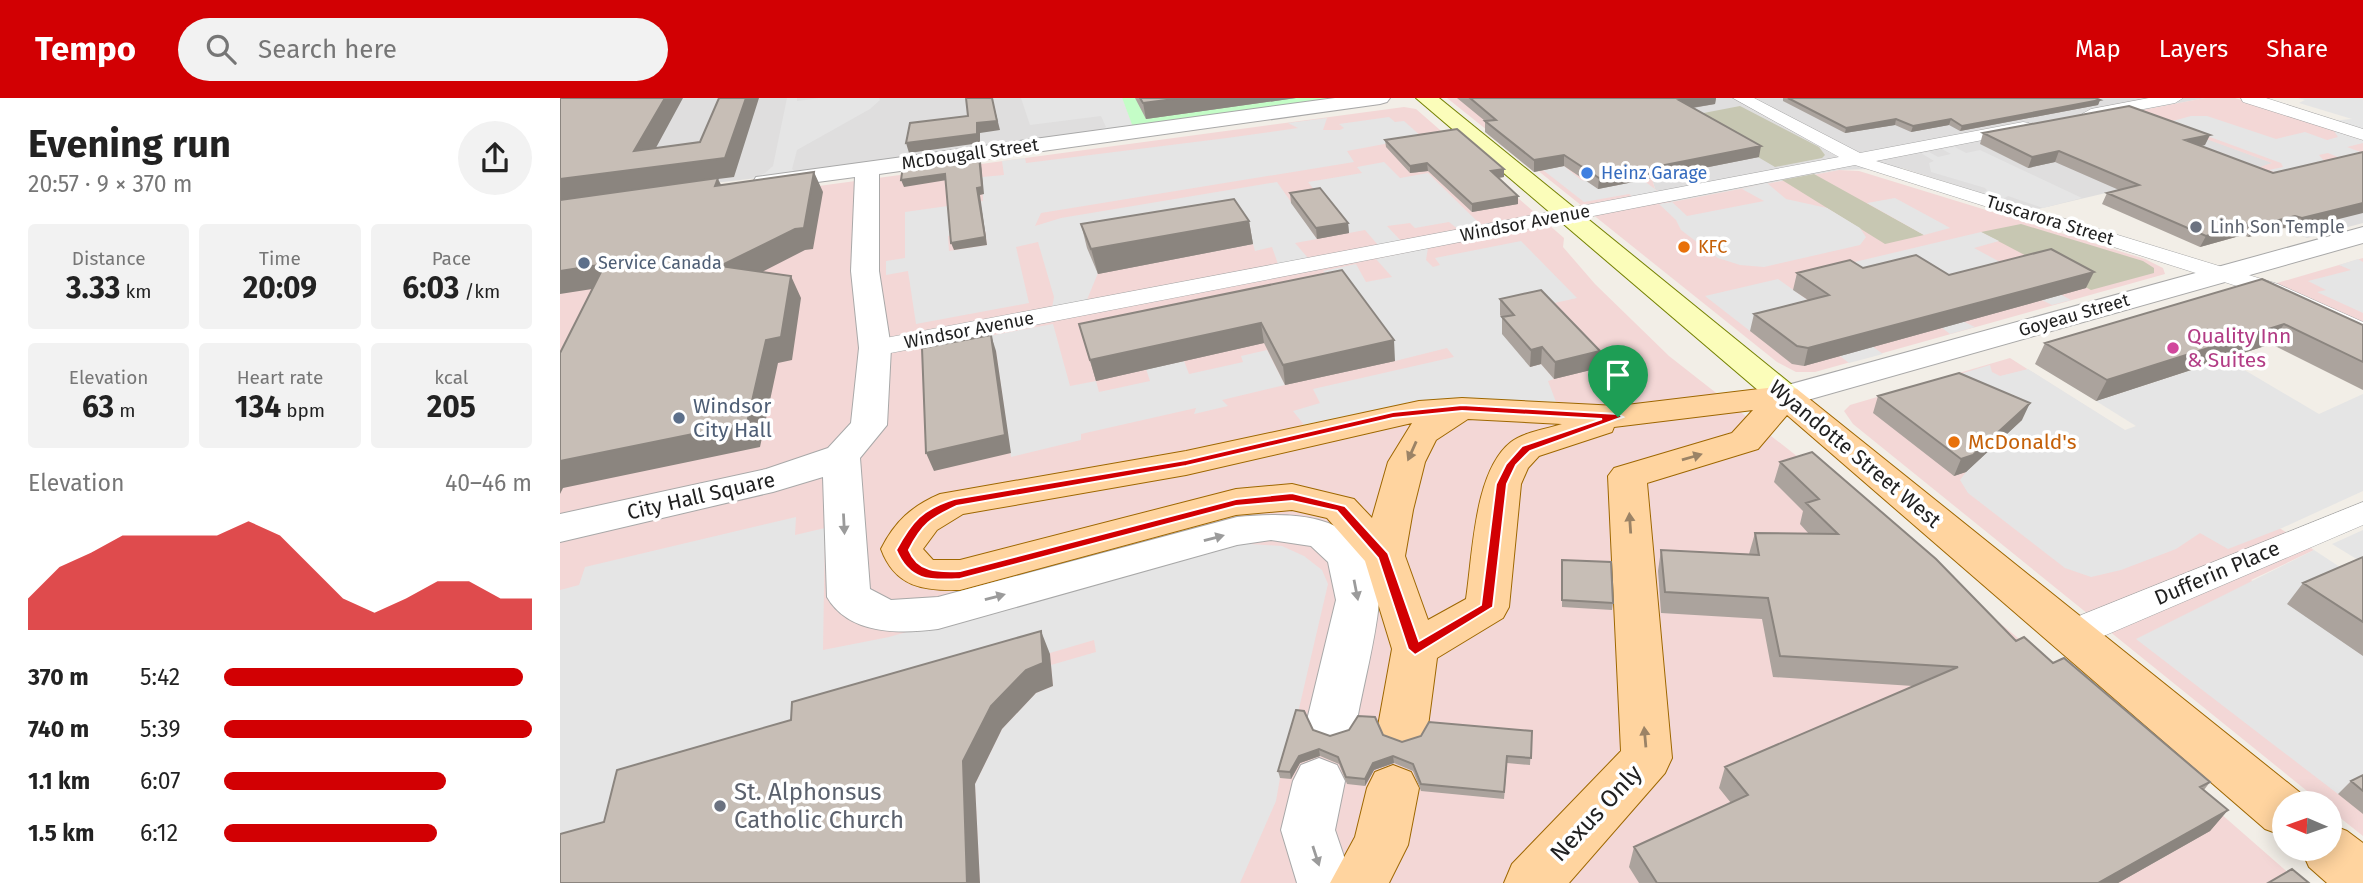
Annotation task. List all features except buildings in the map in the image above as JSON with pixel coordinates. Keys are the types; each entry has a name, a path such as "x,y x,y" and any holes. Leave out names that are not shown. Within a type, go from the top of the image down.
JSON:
{"main road":[{"name":"Wyandotte Street West","path":"1426,98 2272,802"},
{"path":"1403,726 1415,649 1384,556 1340,508 1292,497 1236,502 960,575 939,576 917,570 909,565 902,550 915,526 932,513 954,503 1186,463 1393,415 1462,408 1618,417 1785,396"},
{"name":"Nexus Only","path":"1532,883 1647,758 1634,611 1627,475 1745,441 1785,396"},
{"path":"1384,556 1410,453 1420,435 1462,408"},
{"path":"1415,649 1487,607 1502,484 1511,464 1526,448 1618,417"},
{"path":"1358,883 1381,845 1394,788"},
{"path":"2342,861 2363,878"}],"street":[{"name":"McDougall Street","path":"744,185 1380,98"},
{"name":"Tuscarora Street","path":"1741,98 1871,166 2270,289 2363,331"},
{"path":"2066,119 2175,98"},
{"path":"2249,98 2363,135"},
{"name":"Windsor Avenue","path":"876,348 2041,124"},
{"path":"867,168 865,271 876,348 869,425 841,456 849,597 873,614 898,618 938,613 1237,531 1271,527 1323,534 1348,557 1358,600 1332,720"},
{"name":"Goyeau Street","path":"1785,396 2363,235"},
{"name":"City Hall Square","path":"560,528 773,480 841,456"},
{"name":"Dufferin Place","path":"2072,635 2363,513"},
{"path":"1319,781 1308,831 1325,883"}],"shaded area":[{"path":"560,98 1122,98 1132,125 1137,126 749,179 576,199"},
{"path":"787,98 797,98 797,101 820,98 880,100 870,109 797,150 792,169 796,173 749,179 765,173 773,166"},
{"path":"1021,98 1122,98 1132,125 1137,126 1097,131 1106,127 1101,116 1030,125"},
{"path":"1447,98 1628,98 1655,189 1672,202 1839,170 1859,171 2145,259 2163,268 2165,274 1815,372 1796,372 1777,362"},
{"path":"1628,98 2205,98 2134,112 2273,163 2259,168 2363,207 2363,223 2307,238 2165,179 2034,210 1902,168 1839,170 1672,202 1655,189"},
{"path":"2205,98 2235,98 2363,140 2363,207 2257,168 2272,163 2132,112"},
{"path":"2298,98 2363,98 2363,132 2330,121 2352,119 2299,103 2305,100"},
{"path":"1740,106 1819,147 1825,155 1822,158 1775,167 1688,116"},
{"path":"1404,107 1416,109 1564,238 1563,247 1595,284 1669,356 1812,468 2052,666 2300,883 560,883 560,225 826,185"},
{"path":"2191,116 2207,116 2276,139 2305,132 2327,140 2338,137 2334,131 2363,140 2363,143 2347,147 2363,153 2340,158 2328,153 2319,155 2362,205 2269,170 2283,167 2281,163 2169,122"},
{"path":"1389,117 1395,122 1404,121 1422,137 1347,151 1354,162 1041,213 1035,226 1061,218 1277,182 1317,239 1295,243 1308,258 1278,264 1272,247 1255,251 1253,244 1098,273 1086,302 1052,308 1054,297 1038,242 1016,247 1029,303 916,324 908,271 886,275 886,261 905,258 905,212 983,201 982,177 1004,175 1002,161 1025,158 1026,163 1227,138 1298,128 1288,123 1327,118 1323,130 1344,128 1339,124","holes":["985,230 987,245 949,251 948,236"]},
{"path":"1576,131 1658,192 1584,202 1543,170 1564,166 1581,180 1593,182 1596,188 1619,185"},
{"path":"1955,147 1966,153 1980,150 2082,198 2043,208 2008,196 2001,200 1982,194 1987,190 1985,188 1931,172 1929,163 1934,161 1921,153 1929,152 1938,157 1951,154 1942,149"},
{"path":"1384,162 1400,178 1428,173 1481,225 1459,230 1449,222 1415,228 1410,223 1387,226 1401,241 1378,245 1365,230 1349,233 1308,182 1362,173 1357,167"},
{"path":"1814,174 1924,235 1885,244 1782,180"},
{"path":"1767,183 1786,199 1827,208 1860,228 1866,237 1860,245 1764,267 1740,265 1718,258 1681,230 1676,220 1659,204 1672,202 1687,216 1764,201 1742,189"},
{"path":"1895,198 1950,228 1924,235 1867,203"},
{"path":"2021,224 2143,261 2154,268 2154,273 2091,290 1981,232"},
{"path":"1981,232 1999,241 1974,248 2071,300 2052,305 2038,298 1960,320 1975,327 1950,334 1932,320 1804,274"},
{"path":"1521,241 1577,298 1500,315 1513,331 1530,367 1541,364 1554,379 1548,381 1556,402 1428,403 1371,411 1305,426 1293,411 1320,403 1313,389 1454,357 1447,348 1395,361 1343,289 1323,271 1356,264 1366,282 1392,277 1376,259 1428,248 1426,260 1433,267 1440,265 1435,258"},
{"path":"2363,258 2363,346 2246,292"},
{"path":"2358,259 2363,262 2363,313 2317,292 2326,290 2308,281 2351,270 2339,265"},
{"path":"1778,279 1883,354 1849,363 1793,320 1750,331 1705,296"},
{"path":"1053,324 1070,386 1096,381 1099,392 1150,381 1146,369 1184,361 1189,374 1243,362 1241,356 1267,350 1285,385 1222,400 1228,406 1194,414 1196,408 1081,434 1081,440 1011,457 996,351 983,337"},
{"path":"2010,358 2314,550 2251,580 2363,656 2363,836 2342,819 2342,791 2307,791 1853,424 1844,411 1850,405"},
{"path":"2226,359 2319,414 2363,394 2363,491 2228,549 2200,533 2176,549 2121,570 2091,577 2065,568 1968,493 1960,480 1966,472 1960,374 1990,365 1992,372 2000,376 2028,369 2125,430 2136,426 2096,401"},
{"path":"796,517 795,535 825,528 823,650 889,637 1085,581 1234,543 1282,546 1304,556 1322,570 1328,584 1276,801 1240,883 980,883 975,784 1002,729 1036,693 1053,686 1051,665 1096,652 1094,640 807,725 642,763 633,818 560,849 560,590 579,585 585,567"},
{"path":"2363,530 2363,563 2332,544"},
{"path":"2314,550 2352,575 2363,570 2363,781 2342,792 2334,791 2136,639"}],"green space":[{"path":"1122,98 1338,98 1137,126 1132,125"}],"place":[{"name":"Heinz Garage","path":"1587,173"},
{"name":"Linh Son Temple","path":"2196,227"},
{"name":"KFC","path":"1684,247"},
{"name":"Service Canada","path":"584,263"},
{"name":"Quality Inn & Suites","path":"2173,348"},
{"name":"Windsor City Hall","path":"679,418"},
{"name":"McDonald's","path":"1954,442"},
{"name":"St. Alphonsus Catholic Church","path":"720,806"}],"route":[{"path":"1462,408 1618,417 1526,448 1511,464 1502,484 1487,607 1415,649 1384,556 1340,508 1292,497 1236,502 960,575 939,576 917,570 909,565 902,550 915,526 932,513 954,503 1186,463 1393,415 1462,408"}]}
